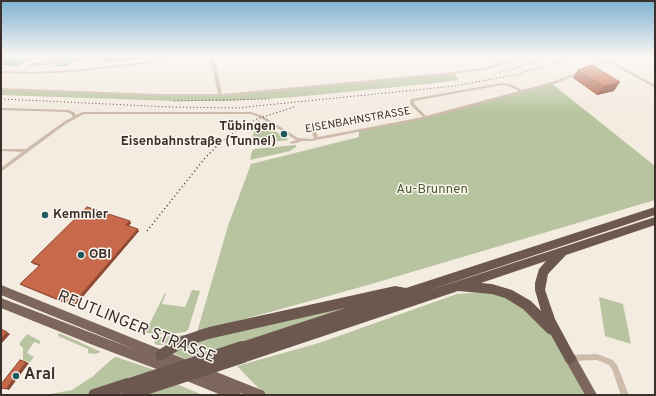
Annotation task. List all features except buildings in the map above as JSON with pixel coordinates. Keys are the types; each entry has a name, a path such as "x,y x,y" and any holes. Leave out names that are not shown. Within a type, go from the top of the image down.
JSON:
{"highway":[{"path":"95,395 127,391 408,293 655,211"},
{"path":"242,352 454,287 655,221"},
{"path":"563,250 558,258 543,272 540,283 543,303 557,336 570,358"},
{"path":"454,287 492,289 517,298 537,314 557,336"},
{"path":"161,355 183,341 209,333 395,291 408,293"}],"main road":[{"name":"REUTLINGER STRASSE","path":"1,290 260,395"},
{"name":"REUTLINGER STRASSE","path":"1,302 93,340 156,362 235,395"},
{"path":"570,358 591,395"}],"street":[{"path":"216,75 220,95"},
{"path":"1,89 220,95 432,75"},
{"name":"EISENBAHNSTRASSE","path":"1,170 74,116 88,113 252,113 258,114 293,137 302,140 317,139 425,118 521,92 573,75"},
{"path":"635,75 655,87"},
{"path":"425,118 412,104 412,100 502,84 509,85 521,92"},
{"path":"1,109 68,112 74,116"},
{"path":"311,125 317,139"},
{"path":"292,142 302,140"},
{"path":"1,150 27,151"},
{"path":"570,358 597,357 611,362 616,368 625,395"}],"green space":[{"path":"429,75 456,75 458,80 295,97 228,101 174,101 1,95 1,89 158,95 227,95"},
{"name":"Au-Brunnen","path":"551,83 655,166 655,200 361,287 197,332 228,226 251,164 359,137 359,131 433,116"},
{"path":"258,120 289,140 250,144"},
{"path":"296,145 296,147 290,151 250,160 254,149"},
{"path":"192,290 200,291 188,330 185,332 167,334 145,333 165,293 162,304 185,307"},
{"path":"499,291 537,314 591,395 265,395 237,366 319,343 457,294"},
{"path":"599,297 623,304 631,344 605,336"},
{"path":"373,301 186,359 174,354 175,351 187,344"},
{"path":"59,333 101,352 95,354 88,353 88,349 58,336"},
{"path":"27,334 40,341 40,344 34,342 27,353 34,357 30,362 23,360 23,348 19,344"},
{"path":"187,335 162,345 157,345 154,343 158,337"},
{"path":"116,357 152,369 181,386 203,395 45,395 72,390 92,377"}],"railway":[{"path":"1,99 171,107 237,108 455,86 511,75"},
{"path":"174,101 272,99"},
{"path":"221,142 257,119 294,107"},
{"path":"147,231 205,158 221,142"}],"place":[{"name":"Tübingen Eisenbahnstraße (Tunnel)","path":"284,134"},
{"name":"Kemmler","path":"45,215"},
{"name":"OBI","path":"81,255"},
{"name":"Aral","path":"16,376"}]}
